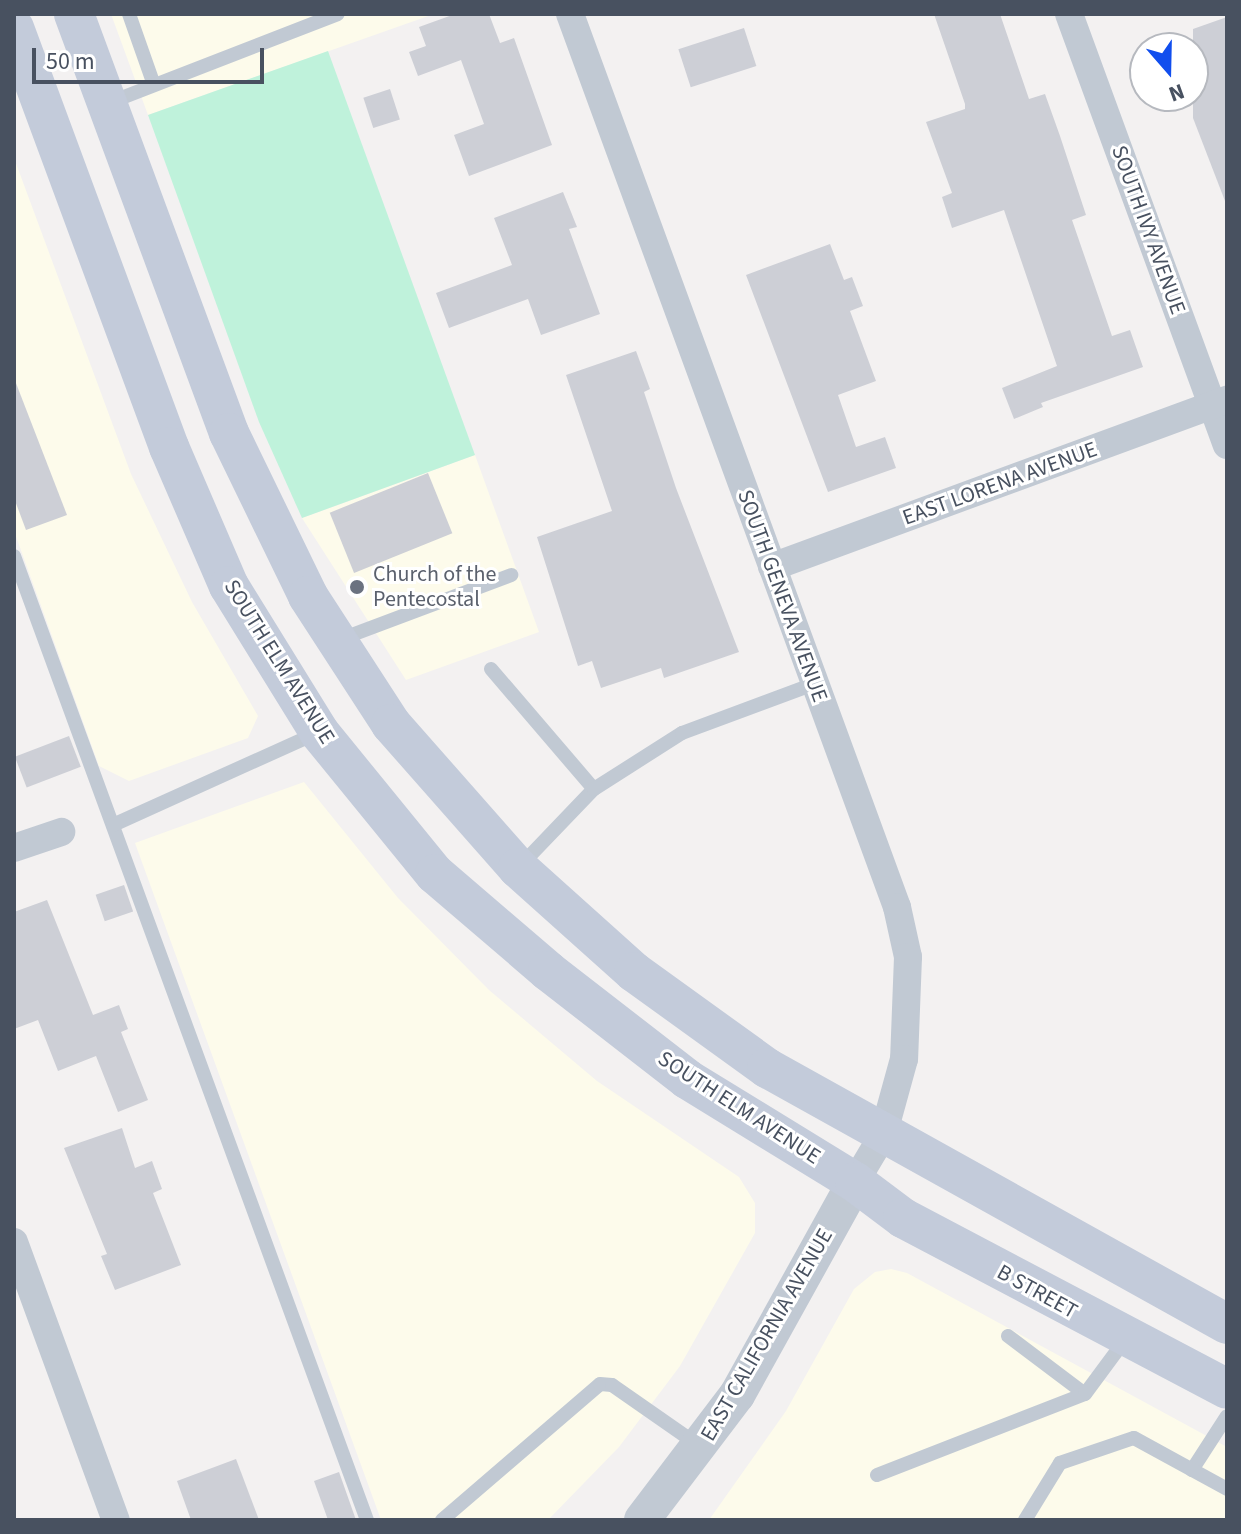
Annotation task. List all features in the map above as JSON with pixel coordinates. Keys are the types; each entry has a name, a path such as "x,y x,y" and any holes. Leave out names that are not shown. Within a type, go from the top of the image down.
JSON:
{"main road":[{"path":"74,14 229,433 308,596 391,724 518,868 634,972 767,1068 1227,1324"},
{"name":"SOUTH ELM AVENUE","path":"14,28 169,447 223,572 319,732 435,874 548,971 687,1079 855,1182"},
{"name":"B STREET","path":"855,1182 903,1218 1125,1339 1227,1389"}],"street":[{"name":"SOUTH GENEVA AVENUE","path":"570,14 897,907 908,957 904,1059 883,1135 855,1182"},
{"name":"SOUTH IVY AVENUE","path":"1069,14 1220,403 1227,445"},
{"name":"EAST LORENA AVENUE","path":"772,567 1220,403"},
{"path":"14,848 61,832"},
{"name":"EAST CALIFORNIA AVENUE","path":"642,1520 702,1447 744,1383 855,1182"},
{"path":"14,1242 116,1520"}],"lane":[{"path":"129,14 154,85"},
{"path":"107,104 338,14"},
{"path":"14,556 367,1520"},
{"path":"337,641 511,575"},
{"path":"491,669 594,789"},
{"path":"518,868 594,789 682,733 814,684"},
{"path":"113,825 319,732"},
{"path":"1008,1336 1085,1394"},
{"path":"877,1475 1085,1394 1125,1339"},
{"path":"442,1520 600,1384 612,1385 702,1447"},
{"path":"1192,1470 1227,1416"},
{"path":"1025,1520 1060,1463 1134,1438 1227,1489"}],"shaded area":[{"path":"111,14 434,14 148,115"},
{"path":"14,158 131,474 192,602 258,716 248,738 129,781 99,766 14,531"},
{"path":"475,455 539,632 406,680 302,518"},
{"path":"304,782 398,898 489,990 597,1081 739,1177 755,1203 755,1233 680,1366 619,1447 548,1520 381,1520 135,843"},
{"path":"891,1269 907,1273 1227,1447 1227,1520 709,1520 786,1411 854,1289 875,1272"}],"green space":[{"path":"328,51 475,455 302,518 259,422 148,115"}],"building":[{"path":"455,14 489,14 500,43 514,38 552,145 469,176 454,135 484,124 461,60 418,76 409,52 426,46 419,27"},
{"path":"934,14 1000,14 1029,99 1045,94 1060,136 1086,215 1072,220 1112,336 1130,330 1143,367 1041,403 1043,407 1014,419 1002,388 1057,366 1004,210 952,228 942,197 952,193 926,122 965,109 965,104"},
{"path":"1227,17 1227,201 1193,118 1193,112 1209,112 1209,32 1193,32 1193,29"},
{"path":"744,28 756,66 691,87 678,49"},
{"path":"390,89 400,119 373,128 363,98"},
{"path":"563,192 577,227 569,229 600,314 541,335 528,299 449,328 436,293 512,265 494,218"},
{"path":"830,244 844,280 852,277 863,306 850,311 876,381 838,395 856,447 885,437 896,468 828,492 746,275"},
{"path":"636,351 650,389 644,392 676,488 739,652 664,678 661,668 601,688 592,661 578,666 537,537 612,511 566,375"},
{"path":"14,378 67,515 26,530 14,498"},
{"path":"428,473 452,533 354,573 330,513"},
{"path":"69,736 81,767 27,788 15,757"},
{"path":"124,885 133,911 105,921 96,895"},
{"path":"47,900 93,1015 119,1005 128,1029 121,1032 148,1100 118,1112 96,1056 58,1071 38,1020 14,1029 14,912"},
{"path":"122,1128 135,1168 152,1161 162,1189 153,1193 181,1265 115,1290 101,1256 107,1254 64,1148"},
{"path":"236,1459 259,1520 191,1520 177,1481"},
{"path":"339,1472 356,1520 328,1520 314,1481"}],"place":[{"name":"Church of the Pentecostal","path":"357,587"}]}
